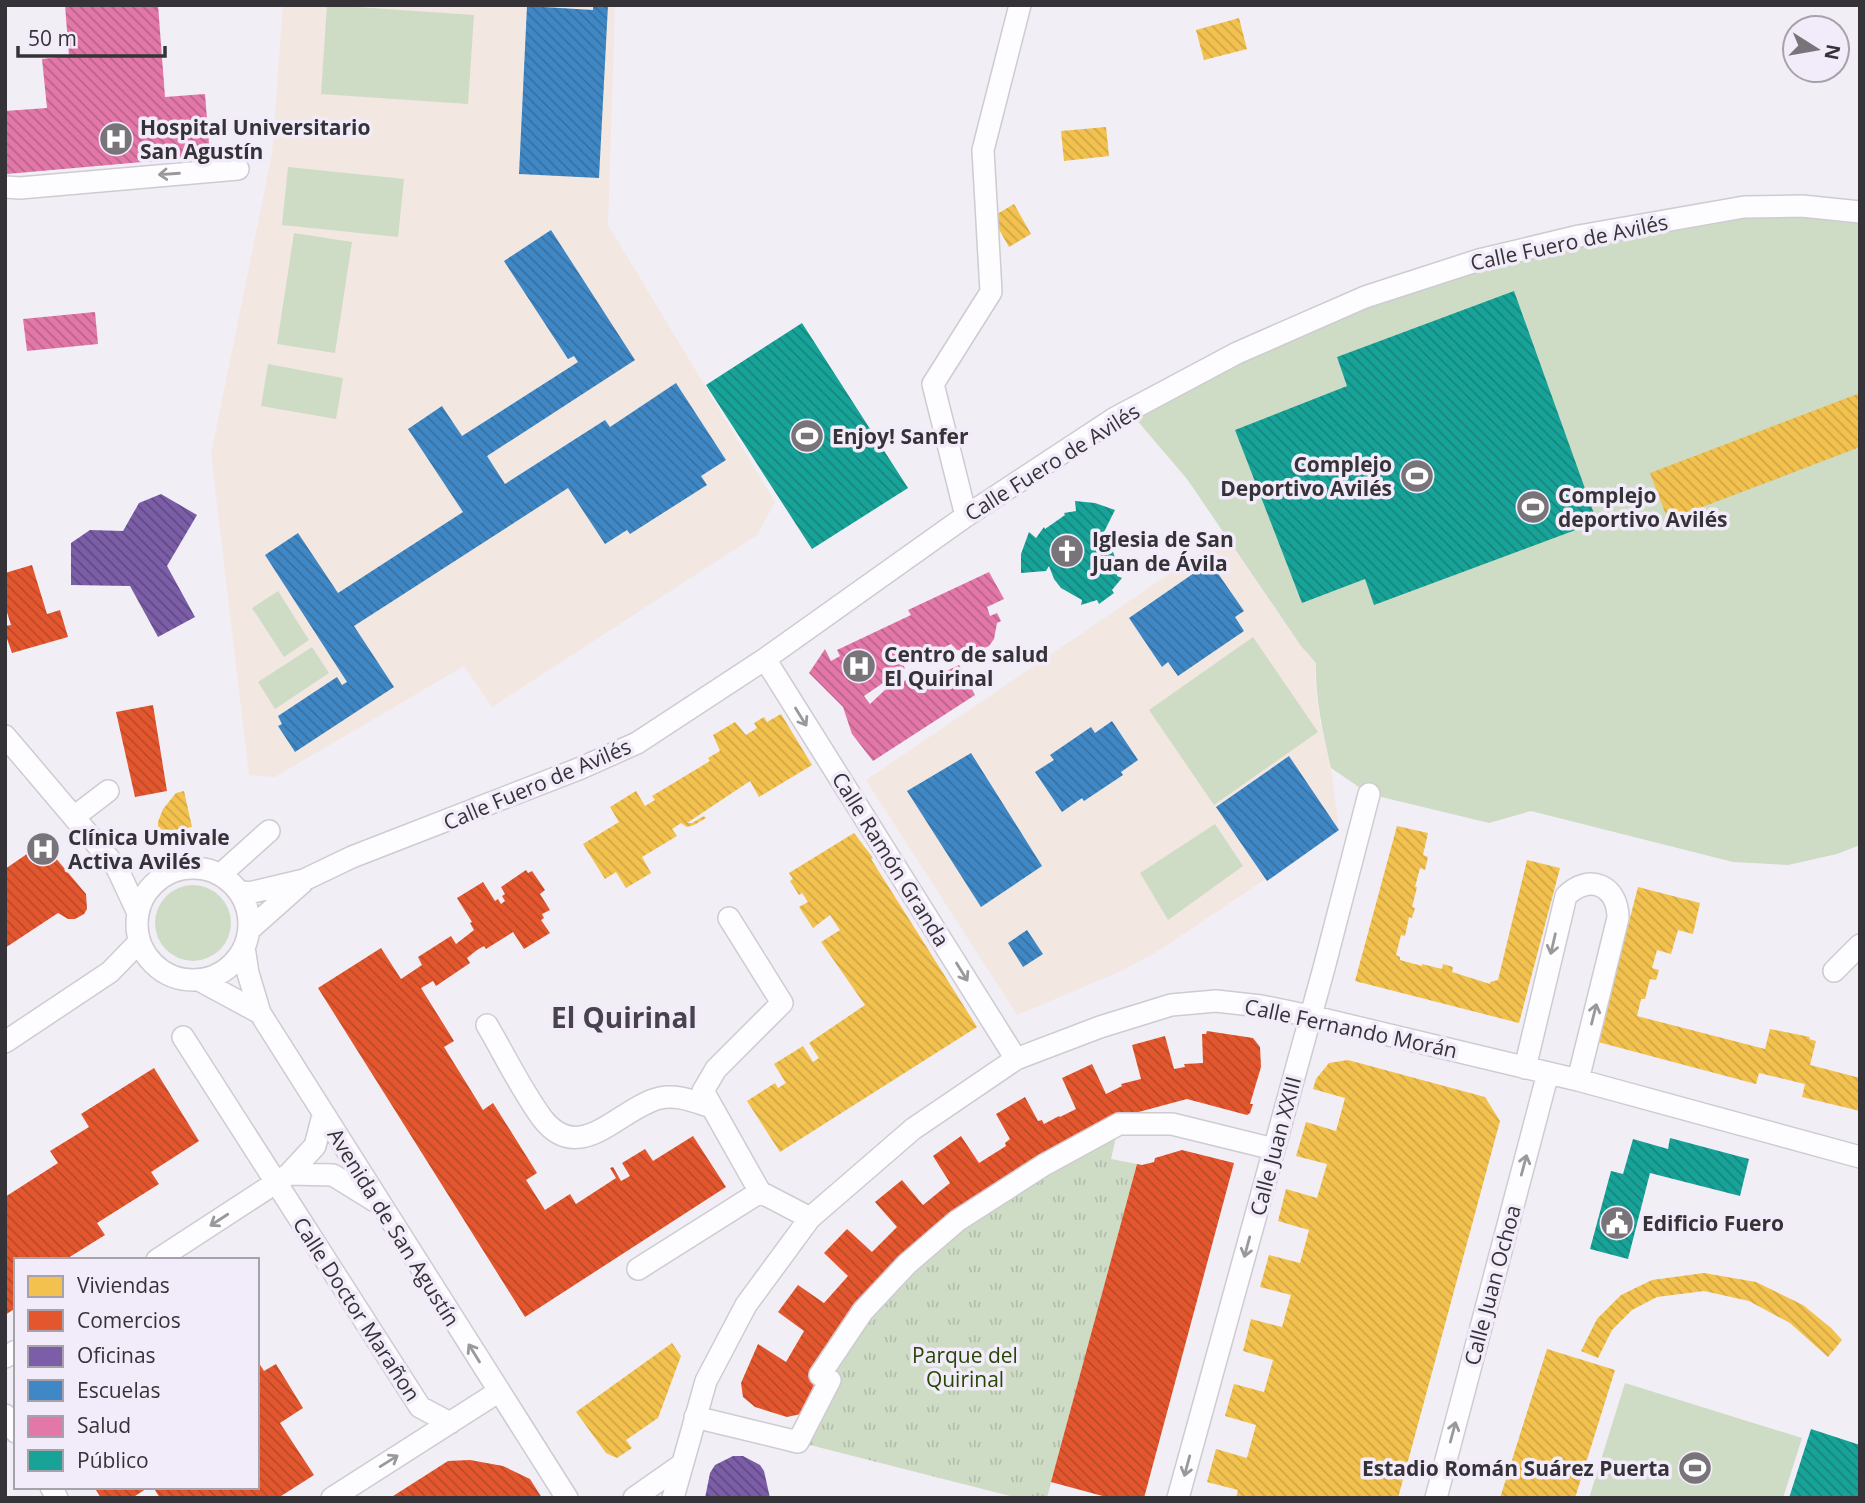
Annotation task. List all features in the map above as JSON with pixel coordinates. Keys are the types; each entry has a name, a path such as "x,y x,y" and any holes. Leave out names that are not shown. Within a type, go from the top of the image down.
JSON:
{"street":[{"path":"966,516 933,384 991,292 983,150 1020,5"},
{"path":"5,187 237,169"},
{"name":"Calle Fuero de Avilés","path":"239,891 249,893 304,880 352,857 581,768 637,743 765,659 966,516 1115,418 1237,354 1365,297 1479,260 1579,236 1730,209 1802,206 1860,212"},
{"name":"Calle Ramón Granda","path":"765,659 1017,1059"},
{"path":"5,736 117,868 138,913"},
{"path":"74,817 108,791"},
{"name":"Calle Juan XXIII","path":"1178,1498 1369,794"},
{"path":"220,875 270,831"},
{"path":"192,867 207,869 220,875 239,891 245,903 246,939 229,967 213,976 188,980 170,976 154,965 139,942 138,913 145,894 158,879 177,870 192,867"},
{"path":"117,868 158,879"},
{"name":"Calle Fuero de Avilés","path":"246,939 304,880"},
{"path":"1525,1068 1566,896 1574,888 1595,884 1606,888 1614,896 1618,906 1618,918 1578,1080"},
{"path":"729,918 782,1003 716,1069 703,1091 760,1192 810,1218"},
{"name":"Avenida de San Agustín","path":"246,939 248,973 260,1013 567,1498"},
{"path":"5,1042 110,972 139,942"},
{"path":"1835,971 1860,945"},
{"path":"110,972 154,965"},
{"path":"199,980 260,1013"},
{"name":"Calle Fernando Morán","path":"673,1498 706,1381 746,1305 810,1218 913,1129 1017,1059 1100,1027 1171,1005 1216,1001 1261,1006 1310,1016 1578,1080 1860,1157"},
{"path":"487,1025 543,1119 560,1133 574,1138 588,1136 657,1098 673,1096 712,1107"},
{"name":"Calle Doctor Marañon","path":"183,1037 283,1178 420,1408 450,1423"},
{"name":"Calle Juan Ochoa","path":"1436,1498 1548,1073"},
{"path":"160,1258 283,1178 315,1146 323,1115"},
{"path":"695,1417 798,1442 830,1380 820,1375 863,1311 907,1264 957,1221 1044,1165 1119,1124 1172,1124 1274,1149"},
{"path":"283,1178 333,1175 382,1206"},
{"path":"638,1269 760,1192"},
{"path":"332,1498 498,1392"},
{"path":"634,1498 681,1465"}],"shaded area":[{"path":"283,5 615,5 608,225 775,502 757,535 492,707 464,666 275,777 249,775 211,454 272,154"},
{"path":"1225,536 1301,646 1316,663 1315,681 1320,721 1331,768 1339,830 1155,953 1121,971 1017,1015 866,780"}],"green space":[{"path":"327,5 474,15 468,104 321,94"},
{"path":"288,167 404,179 398,237 282,225"},
{"name":"Complejo deportivo Avilés","path":"1744,207 1860,212 1860,845 1837,854 1788,865 1733,862 1531,811 1489,823 1369,794 1331,768 1318,702 1316,663 1301,646 1187,479 1129,411 1365,297"},
{"path":"294,233 352,242 335,353 277,344"},
{"path":"268,364 343,378 336,419 261,406"},
{"path":"278,591 309,640 284,657 252,608"},
{"path":"1253,637 1318,732 1214,805 1149,710"},
{"path":"312,647 329,673 275,709 258,682"},
{"path":"1215,824 1243,866 1168,920 1140,873"},
{"path":"186,885 200,885 214,891 225,902 231,923 228,938 220,950 200,961 186,961 172,955 161,944 155,930 155,916 161,902 172,891"},
{"name":"Parque del Quirinal","path":"1119,1124 1111,1159 1137,1164 1047,1498 1018,1498 798,1442 829,1380 907,1264"},
{"name":"Estadio Román Suárez Puerta","path":"1625,1383 1802,1438 1783,1498 1589,1498"}],"building: Viviendas":[{"path":"1239,18 1247,49 1204,60 1196,30"},
{"path":"1106,127 1109,156 1064,161 1061,131"},
{"path":"1014,204 1031,234 1009,247 992,217"},
{"path":"1860,393 1860,447 1668,520 1650,473"},
{"path":"781,714 812,765 759,797 750,781 687,823 704,816 706,818 687,827 681,823 672,829 677,836 642,857 651,873 626,888 616,872 605,879 583,844 619,822 610,807 636,791 645,806 655,800 652,796 710,761 708,758 720,751 713,735 735,722 746,735 757,728 754,723 764,717 767,722"},
{"path":"184,791 192,827 158,833 158,822 163,809 176,793"},
{"path":"1397,826 1428,833 1423,855 1428,857 1425,870 1420,868 1412,907 1415,908 1412,918 1409,917 1405,936 1401,935 1396,955 1400,960 1422,966 1442,969 1443,964 1453,967 1452,972 1490,984 1498,980 1527,860 1560,868 1519,1023 1355,981"},
{"path":"854,833 873,858 871,859 977,1027 780,1152 747,1101 775,1083 778,1088 786,1083 774,1064 803,1046 813,1062 819,1058 809,1043 865,1005 821,942 840,930 830,915 813,928 799,907 808,902 802,893 799,895 790,881 793,879 789,873"},
{"path":"1638,887 1700,903 1693,934 1678,930 1671,954 1657,950 1652,968 1659,970 1656,980 1650,979 1637,1016 1765,1049 1770,1029 1810,1037 1809,1039 1816,1041 1810,1065 1860,1078 1860,1111 1802,1097 1805,1084 1759,1073 1756,1084 1598,1042"},
{"path":"1348,1060 1485,1097 1500,1121 1398,1498 1236,1498 1238,1490 1207,1482 1216,1449 1247,1458 1256,1425 1225,1416 1234,1384 1264,1392 1273,1360 1243,1351 1251,1319 1282,1327 1291,1295 1260,1287 1269,1255 1300,1263 1309,1230 1278,1221 1286,1189 1317,1198 1327,1164 1296,1156 1306,1122 1336,1131 1345,1098 1313,1089 1316,1079 1329,1063"},
{"path":"1704,1273 1756,1282 1803,1305 1842,1340 1828,1357 1790,1323 1749,1301 1704,1291 1657,1297 1632,1310 1612,1330 1598,1358 1581,1351 1597,1319 1621,1295 1652,1280"},
{"path":"672,1343 681,1356 658,1418 626,1440 632,1448 617,1458 606,1453 576,1412"},
{"path":"1547,1349 1615,1370 1575,1498 1500,1498"}],"building: Comercios":[{"path":"32,565 47,614 60,610 68,637 12,653 5,633 5,626 11,625 5,606 5,573"},
{"path":"153,705 167,791 135,797 116,712"},
{"path":"43,843 86,894 87,909 75,919 68,919 58,913 5,948 5,869"},
{"path":"526,870 528,873 532,871 545,890 540,894 550,910 542,914 544,918 541,920 550,933 524,949 513,932 486,949 484,946 477,950 467,958 470,963 436,986 433,981 421,988 454,1041 444,1047 483,1110 493,1103 537,1173 526,1180 545,1210 570,1194 576,1204 616,1178 610,1168 613,1167 621,1181 630,1176 622,1163 645,1149 653,1161 693,1136 726,1187 525,1317 318,988 381,948 401,979 422,965 418,957 451,936 456,944 474,930 457,898 483,882 495,901 498,899 501,904 505,901 502,896 505,894 501,887"},
{"path":"1207,1031 1253,1038 1260,1047 1261,1067 1250,1113 1247,1115 1187,1099 1131,1114 955,1218 815,1383 801,1414 787,1417 755,1407 743,1397 741,1383 758,1344 786,1362 804,1331 778,1312 798,1285 824,1303 848,1276 824,1253 847,1229 872,1252 897,1227 875,1202 902,1180 923,1205 950,1183 933,1156 961,1136 979,1163 1006,1146 1005,1143 1010,1139 996,1114 1025,1097 1038,1121 1042,1120 1044,1124 1060,1117 1076,1109 1062,1078 1092,1064 1106,1094 1122,1086 1121,1084 1141,1079 1132,1045 1165,1036 1174,1069 1185,1067 1184,1064 1203,1063 1202,1034"},
{"path":"154,1068 199,1141 151,1172 159,1184 97,1223 105,1235 68,1258 14,1258 14,1309 5,1315 5,1197 58,1163 50,1151 89,1127 81,1114"},
{"path":"1182,1150 1234,1163 1144,1498 1110,1498 1051,1482 1137,1164 1154,1162 1155,1158"},
{"path":"259,1363 264,1371 276,1364 303,1408 280,1423 314,1475 278,1498 160,1498 154,1489 259,1489"},
{"path":"470,1460 503,1466 530,1479 542,1498 390,1498 448,1461"},
{"path":"95,1489 146,1489 132,1498 101,1498"}],"building: Oficinas":[{"path":"161,494 197,515 167,566 195,617 158,637 130,586 71,585 71,543 90,530 123,531 139,503"},
{"path":"733,1456 743,1456 760,1465 770,1498 705,1498 710,1473 715,1465"}],"building: Escuelas":[{"path":"593,5 608,5 599,178 519,174 527,6 593,10"},
{"path":"551,230 635,360 487,456 505,484 605,420 610,427 676,383 726,460 701,476 707,485 630,534 627,530 605,544 568,488 354,626 394,687 295,752 278,726 282,724 278,716 337,677 342,685 347,682 265,555 298,533 338,593 463,512 408,429 442,406 462,436 578,362 574,356 568,359 504,261"},
{"path":"1210,562 1244,611 1235,617 1244,631 1178,676 1168,662 1162,667 1129,618"},
{"path":"1112,721 1138,760 1121,772 1123,775 1062,812 1035,772 1054,760 1050,755 1091,727 1095,733"},
{"path":"971,753 1042,866 981,907 907,791"},
{"path":"1289,756 1339,830 1267,881 1216,807"},
{"path":"1027,930 1043,954 1023,967 1008,943"}],"building: Salud":[{"name":"Hospital Universitario San Agustín","path":"65,5 158,5 165,97 205,94 210,156 7,174 5,111 47,108 42,59 69,56"},
{"path":"95,312 98,344 27,351 23,319"},
{"name":"Centro de salud El Quirinal","path":"989,572 1004,599 987,607 990,616 997,613 1001,621 997,623 994,639 989,646 974,653 957,650 951,644 913,663 908,657 901,662 905,668 864,696 870,704 894,684 910,677 915,686 959,665 975,695 873,761 852,734 843,707 809,673 825,649 831,661 840,656 837,650 911,615 908,610"}],"building: Público":[{"name":"Complejo Deportivo Avilés","path":"1514,291 1597,522 1374,605 1365,579 1302,603 1235,430 1347,386 1337,357"},
{"name":"Enjoy! Sanfer","path":"802,323 908,488 812,549 706,385"},
{"name":"Iglesia de San Juan de Ávila","path":"1075,501 1095,503 1115,510 1104,532 1099,534 1112,548 1117,576 1122,578 1112,590 1114,593 1099,604 1097,600 1081,605 1082,600 1061,588 1049,566 1046,571 1021,573 1021,554 1029,532 1036,538 1044,527 1045,529 1065,515 1064,513 1076,511"},
{"name":"Edificio Fuero","path":"1670,1138 1749,1159 1740,1196 1650,1173 1628,1259 1590,1249 1611,1171 1623,1174 1633,1139 1668,1149"},
{"path":"1811,1429 1860,1445 1860,1498 1789,1498"}],"place":[{"name":"Hospital Universitario San Agustín","path":"116,139"},
{"name":"Enjoy! Sanfer","path":"807,436"},
{"name":"Complejo Deportivo Avilés","path":"1417,476"},
{"name":"Complejo deportivo Avilés","path":"1533,507"},
{"name":"Iglesia de San Juan de Ávila","path":"1067,551"},
{"name":"Centro de salud El Quirinal","path":"859,666"},
{"name":"Clínica Umivale Activa Avilés","path":"43,849"},
{"name":"Edificio Fuero","path":"1617,1223"},
{"name":"Estadio Román Suárez Puerta","path":"1695,1468"}],"district":[{"name":"El Quirinal","path":"624,1017"}]}
